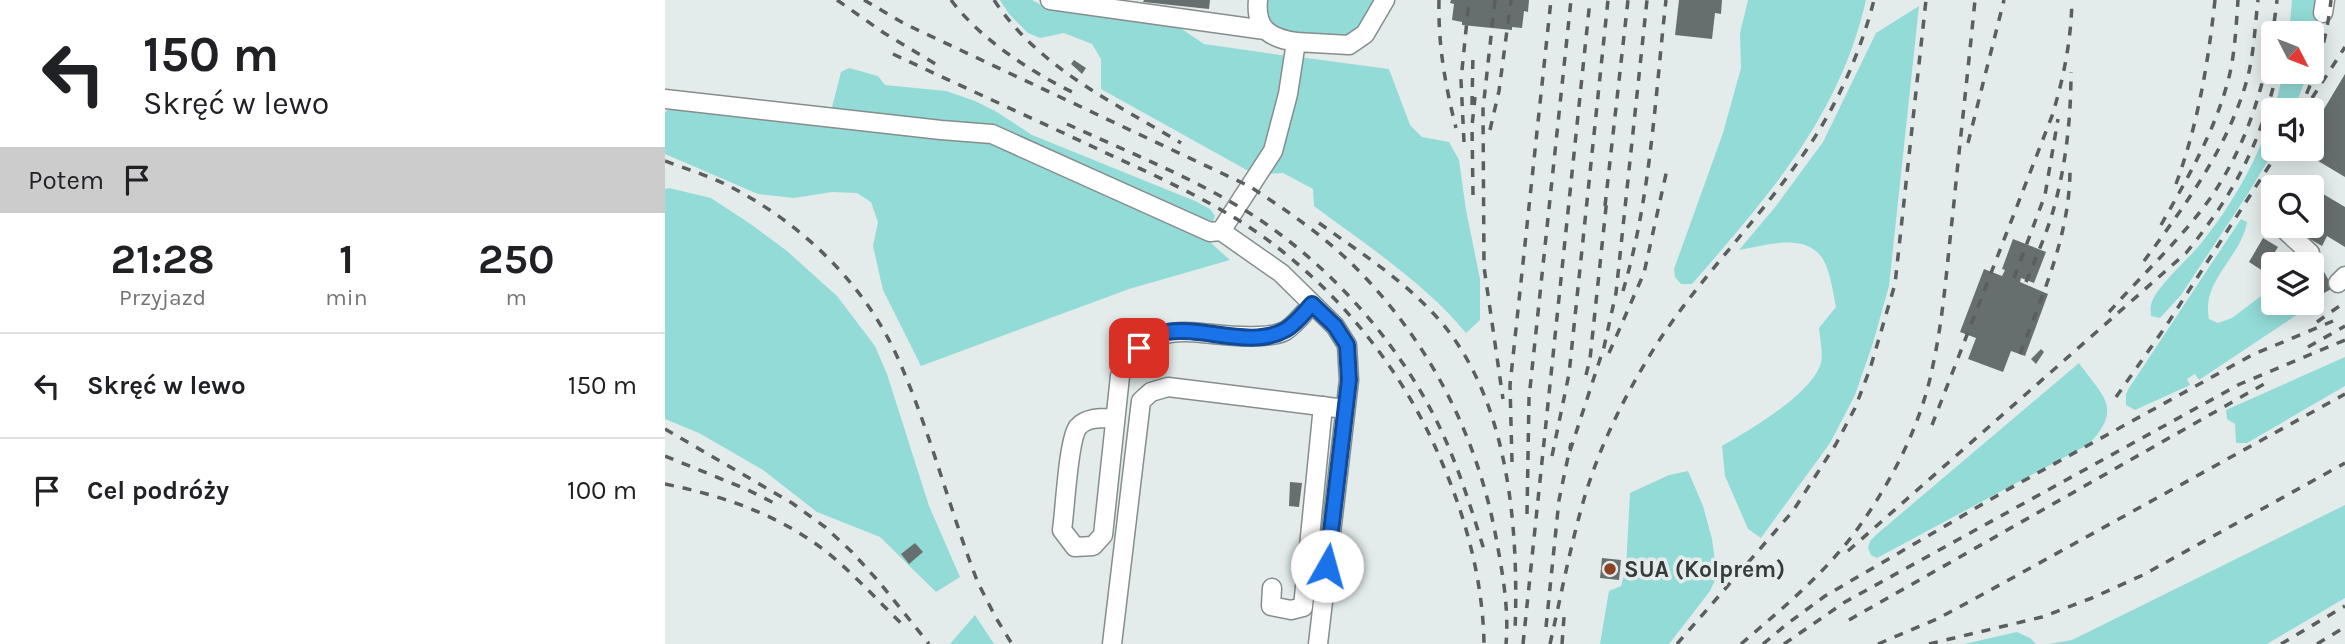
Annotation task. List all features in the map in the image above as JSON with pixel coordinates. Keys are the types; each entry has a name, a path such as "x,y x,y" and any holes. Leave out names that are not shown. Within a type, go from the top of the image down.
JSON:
{"lane":[{"path":"1050,0 1265,30"},
{"path":"1258,0 1257,8 1265,30 1275,39 1296,43 1349,45 1365,34 1385,0"},
{"path":"1221,231 1273,151 1288,94 1296,43"},
{"path":"665,99 992,134 1210,232 1221,231 1281,273 1335,326 1347,345 1349,380 1318,644"},
{"path":"2294,238 2309,252"},
{"path":"1114,418 1090,419 1077,428 1072,447 1062,530 1075,547 1093,546 1103,536 1114,418 1120,376 1127,360 1150,339 1166,332 1244,337 1265,336 1284,331 1312,304"},
{"path":"1112,644 1141,401 1151,392 1168,387 1345,409"},
{"path":"1272,588 1271,606 1291,610 1303,607 1323,406"}],"shaded area":[{"path":"1000,0 1032,0 1043,6 1173,23 1204,44 1287,56 1269,149 1252,173 1101,89 1101,59 1092,44 1064,33 1040,38 1028,33 1009,14"},
{"path":"1264,0 1377,0 1355,33 1325,36 1278,31 1267,18"},
{"path":"1748,0 1866,0 1854,42 1838,82 1797,153 1773,187 1692,284 1681,284 1675,277 1674,269 1723,133 1741,68 1740,33"},
{"path":"2292,0 2318,0 2316,21 2290,21"},
{"path":"1919,6 1889,286 1873,343 1855,395 1830,443 1761,538 1748,529 1725,476 1722,446 1777,411 1813,378 1821,362 1819,328 1836,307 1825,263 1818,253 1809,247 1774,243 1739,250 1776,206 1823,142 1876,33"},
{"path":"1299,57 1389,69 1410,125 1422,137 1449,142 1459,160 1480,279 1480,320 1466,333 1414,281 1314,206 1313,189 1283,173 1268,174"},
{"path":"849,68 878,76 885,85 946,91 975,101 1032,135 1195,201 1210,209 1215,216 1208,236 1211,243 1230,260 1129,289 921,366 883,290 873,246 878,222 871,202 857,193 832,192 794,198 758,194 665,154 665,112 670,109 829,119 841,72"},
{"path":"2280,84 2304,84 2298,98 2277,98"},
{"path":"2261,144 2261,161 2268,161 2247,195 2181,295 2160,318 2151,316 2151,305 2159,290 2202,242 2230,204"},
{"path":"665,189 711,198 787,251 837,296 875,346 887,374 929,506 960,577 936,592 880,537 817,512 763,470 699,433 665,419"},
{"path":"2241,219 2247,222 2237,247 2211,292 2209,319 2218,323 2232,318 2261,296 2261,315 2296,315 2199,380 2195,374 2187,379 2190,385 2135,410 2126,405 2129,388"},
{"path":"2345,357 2345,386 2247,443 2236,443 2235,424 2227,419 2226,410"},
{"path":"2079,363 2106,402 2105,420 2089,444 1877,558 1871,555 1868,548 1870,541 1877,534"},
{"path":"1688,471 1703,506 1712,539 1717,576 1710,591 1669,644 1600,644 1609,591 1621,586 1626,568 1630,493 1669,475"},
{"path":"2345,505 2345,598 2267,644 2049,644 2072,640"},
{"path":"975,615 994,644 950,644"},
{"path":"2017,632 2036,644 1964,644"}],"building":[{"path":"1210,0 1209,9 1143,2"},
{"path":"1451,0 1529,0 1528,12 1524,11 1522,28 1512,27 1512,30 1462,25 1462,22 1452,20 1454,4 1450,3"},
{"path":"1679,0 1722,0 1721,14 1715,13 1712,39 1675,35"},
{"path":"1074,60 1086,68 1082,74 1071,64"},
{"path":"2345,74 2345,177 2318,161 2324,161 2324,109"},
{"path":"2324,194 2345,207 2345,247 2327,236 2322,246 2308,238 2324,238"},
{"path":"2263,238 2278,247 2275,252 2261,252 2261,270 2249,262"},
{"path":"2013,239 2046,252 2034,283 2021,278 2020,282 2048,294 2025,356 2011,351 2003,372 1968,359 1976,338 1960,332 1984,269 2002,276"},
{"path":"2324,272 2333,288 2324,293"},
{"path":"2041,349 2044,352 2036,364 2031,359"},
{"path":"1290,482 1302,483 1299,507 1289,506"},
{"path":"915,543 923,552 909,564 901,554"},
{"name":"SUA (Kolprem)","path":"1602,558 1621,560 1619,580 1600,578"}],"railway":[{"path":"837,0 884,33 939,66"},
{"path":"864,0 905,24 1249,186 1317,234 1355,267 1406,327 1428,360 1464,430 1489,504 1497,543 1506,606 1506,644"},
{"path":"951,0 992,42 1042,76 1076,94"},
{"path":"994,0 1012,24 1055,64 1104,98 1181,143"},
{"path":"1439,0 1443,64 1456,128"},
{"path":"1464,142 1461,80 1469,0"},
{"path":"1495,0 1483,109 1484,267 1503,399"},
{"path":"1490,130 1499,91 1511,0"},
{"path":"1512,462 1510,385 1551,0"},
{"path":"1527,514 1529,398 1571,0"},
{"path":"1523,644 1590,0"},
{"path":"1552,456 1569,374 1608,0"},
{"path":"1605,206 1628,0"},
{"path":"1570,451 1604,347 1616,293 1647,0"},
{"path":"1623,291 1646,183 1666,0"},
{"path":"1550,644 1584,499 1604,443 1621,407 1666,330 1780,187 1823,125 1844,85 1874,0"},
{"path":"1677,644 1793,511 1836,444 1855,408 1870,369 1895,284 1926,0"},
{"path":"1741,644 1805,588 1861,524 1895,468 1922,407 1943,308 1975,0"},
{"path":"1968,143 2004,0"},
{"path":"1932,425 2052,116 2066,59 2072,0"},
{"path":"2176,184 2201,94 2215,0"},
{"path":"2161,225 2199,155 2222,100 2232,61 2238,0"},
{"path":"2144,261 2204,175 2239,105 2253,50 2258,0"},
{"path":"2109,312 2186,229 2224,177 2256,104 2269,53 2277,0"},
{"path":"2305,98 2320,56 2331,0"},
{"path":"2312,98 2345,47"},
{"path":"1472,105 1473,52"},
{"path":"893,54 1202,199 1258,233 1288,256 1343,307 1367,336 1410,398 1452,486 1477,575 1484,644"},
{"path":"2026,282 2050,221 2060,185 2070,110 2071,72"},
{"path":"1848,551 2186,253 2218,210 2243,168 2262,123 2274,84"},
{"path":"1473,195 1472,126 1475,97"},
{"path":"2014,278 2045,195 2058,119"},
{"path":"1067,124 1169,170 1243,209 1293,244 1343,290 1387,342 1425,398 1453,458 1485,553"},
{"path":"665,161 729,186 782,219 830,260 870,308 886,335 911,390 978,583 1012,644"},
{"path":"2116,397 2166,326 2272,161"},
{"path":"1609,353 1644,273 1668,165"},
{"path":"2020,354 2054,263 2065,217 2070,169"},
{"path":"1586,375 1607,198"},
{"path":"1319,223 1378,265 1419,299 1458,344 1478,381 1493,420 1511,505 1515,549 1515,632"},
{"path":"2317,322 2345,302"},
{"path":"1763,644 1825,596 2005,491 2252,355 2333,321"},
{"path":"2308,347 2345,326"},
{"path":"1784,644 1845,602 2240,384 2345,340"},
{"path":"1849,620 2264,384"},
{"path":"1878,644 1937,619 2345,394"},
{"path":"665,429 792,503 825,527 880,583 929,644"},
{"path":"1546,627 1559,500 1571,443"},
{"path":"665,456 774,503"},
{"path":"1929,644 2042,617 2092,598 2143,575 2345,463"},
{"path":"665,484 730,501 791,528 828,553 906,628"},
{"path":"2281,644 2345,606"},
{"path":"1562,644 1564,617"},
{"path":"2317,644 2345,627"}],"place":[{"name":"SUA (Kolprem)","path":"1610,569"}],"route":[{"path":"1139,348 1150,339 1166,332 1265,336 1284,331 1312,304 1335,326 1347,345 1349,380 1327,566"}]}
